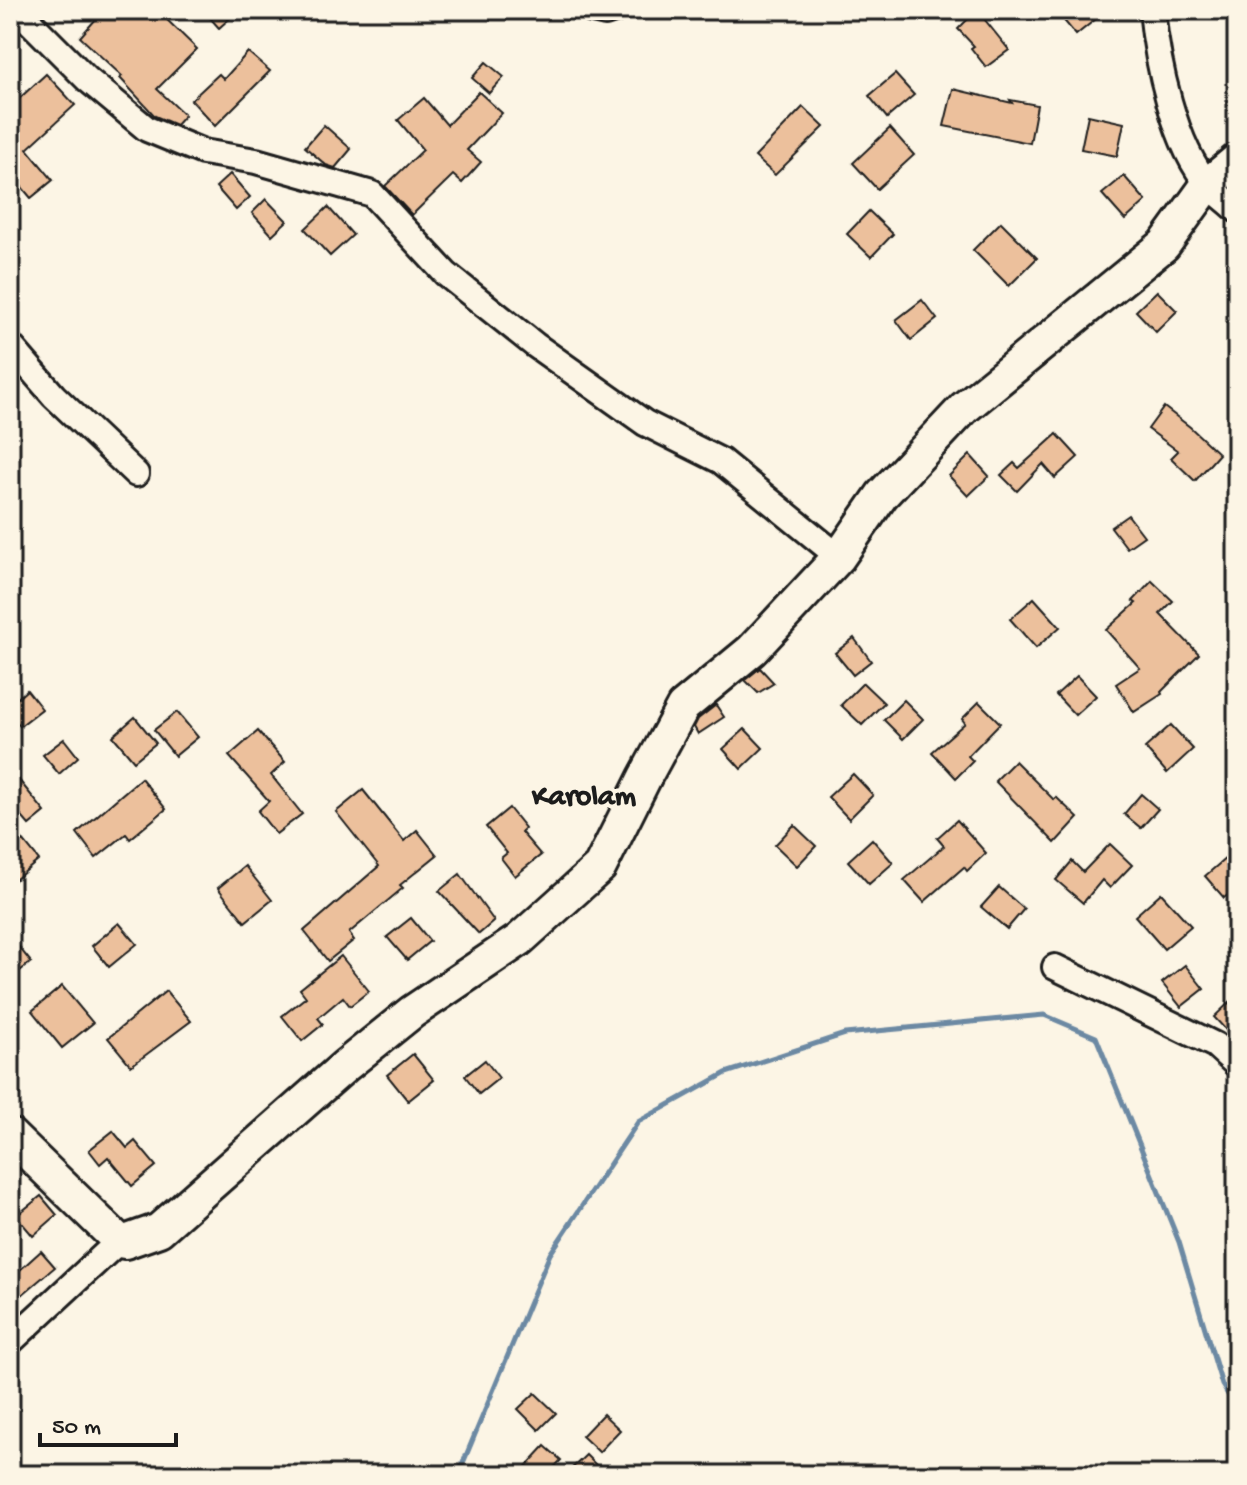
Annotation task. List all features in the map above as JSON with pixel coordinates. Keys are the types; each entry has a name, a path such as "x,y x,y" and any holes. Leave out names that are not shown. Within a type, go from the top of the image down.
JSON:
{"main road":[{"path":"10,1135 119,1241 125,1242 159,1230 345,1066 412,1012 519,940 600,867 683,707 752,650 839,557 882,495 964,408 1164,245 1208,184 1237,160"}],"street":[{"path":"18,10 87,79 147,129 203,152 256,161 372,194 446,274 535,345 645,423 721,461 839,557"},
{"path":"592,10 605,13 614,10"},
{"path":"1152,10 1163,77 1186,149 1208,184 1237,210"},
{"path":"14,357 136,474"},
{"path":"1055,967 1215,1045 1237,1065"},
{"path":"10,1342 119,1241"}],"building":[{"path":"104,10 157,10 197,49 157,89 185,115 176,125 155,116 120,78 122,76 80,37"},
{"path":"203,10 239,10 219,28"},
{"path":"977,10 1009,50 986,67 971,48 974,46 958,29"},
{"path":"1070,10 1107,10 1076,35 1061,17"},
{"path":"248,52 270,71 215,126 191,100 219,74 224,79"},
{"path":"486,62 504,77 489,93 472,78"},
{"path":"46,74 75,105 27,149 53,180 31,198 10,173 10,107"},
{"path":"895,74 914,95 887,118 869,96"},
{"path":"953,89 1012,103 1010,100 1037,105 1030,143 944,126"},
{"path":"479,92 502,113 467,150 481,162 462,183 453,175 412,215 385,186 423,150 398,120 424,98 447,125"},
{"path":"803,107 824,127 775,175 755,157"},
{"path":"1088,115 1124,123 1117,156 1081,149"},
{"path":"324,125 351,149 335,168 326,165 305,147"},
{"path":"890,128 914,155 877,189 853,163"},
{"path":"230,174 250,197 236,210 216,187"},
{"path":"1124,176 1146,201 1125,220 1102,194"},
{"path":"266,199 287,221 272,235 252,213"},
{"path":"328,207 353,235 330,256 305,229"},
{"path":"869,211 893,234 871,257 847,234"},
{"path":"1001,222 1037,258 1009,286 973,250"},
{"path":"1157,291 1177,311 1156,332 1136,311"},
{"path":"922,300 937,319 911,340 896,320"},
{"path":"1164,407 1219,454 1195,481 1171,458 1178,451 1148,429"},
{"path":"1057,434 1078,457 1055,478 1043,464 1017,491 1001,475 1014,463 1019,468"},
{"path":"970,455 989,476 968,496 949,476"},
{"path":"1128,515 1144,536 1127,548 1111,527"},
{"path":"1152,581 1173,601 1160,614 1199,654 1162,694 1134,712 1116,684 1140,668 1106,630 1136,603 1133,601"},
{"path":"1034,598 1060,627 1036,648 1010,619"},
{"path":"854,638 871,661 853,675 835,653"},
{"path":"760,668 774,683 758,693 745,680"},
{"path":"1077,676 1096,696 1075,715 1056,695"},
{"path":"863,683 884,703 862,725 841,705"},
{"path":"27,690 42,709 20,726 10,714 10,705"},
{"path":"904,700 923,719 903,739 884,720"},
{"path":"979,702 1000,723 968,756 973,761 956,778 932,752 965,723 962,719"},
{"path":"716,705 724,717 698,734 694,727 698,719"},
{"path":"177,712 198,737 175,756 154,730"},
{"path":"135,717 156,743 134,761 113,736"},
{"path":"1171,725 1193,749 1167,773 1145,748"},
{"path":"745,729 763,748 741,769 723,749"},
{"path":"258,731 285,762 271,775 302,814 276,834 258,811 269,801 229,756"},
{"path":"64,739 78,757 59,774 43,755"},
{"path":"1015,761 1054,800 1056,797 1078,818 1055,843 995,781"},
{"path":"853,774 873,795 849,819 828,797"},
{"path":"141,778 166,809 130,839 126,834 96,858 77,833"},
{"path":"18,779 45,812 29,825 10,803 10,785"},
{"path":"363,790 404,841 417,830 437,855 349,933 354,940 328,961 304,931 379,866 336,812"},
{"path":"1141,794 1158,809 1141,828 1124,814"},
{"path":"509,808 525,828 521,832 541,855 515,876 501,858 507,853 486,827"},
{"path":"957,820 986,853 967,871 964,867 924,902 904,880 944,846 937,838"},
{"path":"10,824 39,860 10,884"},
{"path":"794,825 816,846 797,866 775,845"},
{"path":"872,839 893,863 869,884 848,861"},
{"path":"1110,844 1132,865 1110,888 1102,880 1083,903 1056,880 1072,861 1083,872"},
{"path":"1226,858 1237,871 1237,888 1224,898 1205,876"},
{"path":"245,866 272,900 245,922 218,888"},
{"path":"460,874 494,921 479,934 439,891"},
{"path":"999,887 1024,909 1007,929 981,907"},
{"path":"1161,893 1191,926 1164,949 1135,916"},
{"path":"411,918 430,941 407,960 387,937"},
{"path":"119,923 137,944 109,967 92,946"},
{"path":"10,936 31,962 10,979"},
{"path":"341,956 369,991 350,1006 343,997 318,1018 323,1024 302,1041 282,1016 306,997 300,989"},
{"path":"1185,965 1204,989 1181,1007 1162,983"},
{"path":"62,986 93,1023 62,1048 32,1011"},
{"path":"166,991 191,1021 131,1066 108,1038"},
{"path":"1237,995 1237,1042 1214,1017"},
{"path":"413,1054 434,1080 408,1101 387,1075"},
{"path":"485,1060 499,1078 479,1094 465,1076"},
{"path":"113,1131 127,1148 135,1141 156,1166 132,1186 108,1157 100,1164 89,1150"},
{"path":"41,1196 57,1215 33,1236 16,1216"},
{"path":"41,1251 55,1267 10,1305 10,1279"},
{"path":"535,1393 556,1413 539,1430 518,1409"},
{"path":"603,1414 620,1430 599,1452 582,1436"},
{"path":"545,1446 561,1460 547,1475 518,1475"},
{"path":"586,1455 606,1475 565,1475"}],"waterway":[{"path":"458,1475 550,1254 638,1122 726,1073 845,1034 1044,1015 1096,1037 1179,1242 1222,1385 1237,1409"}],"district":[{"name":"Karolam","path":"584,794"}]}
